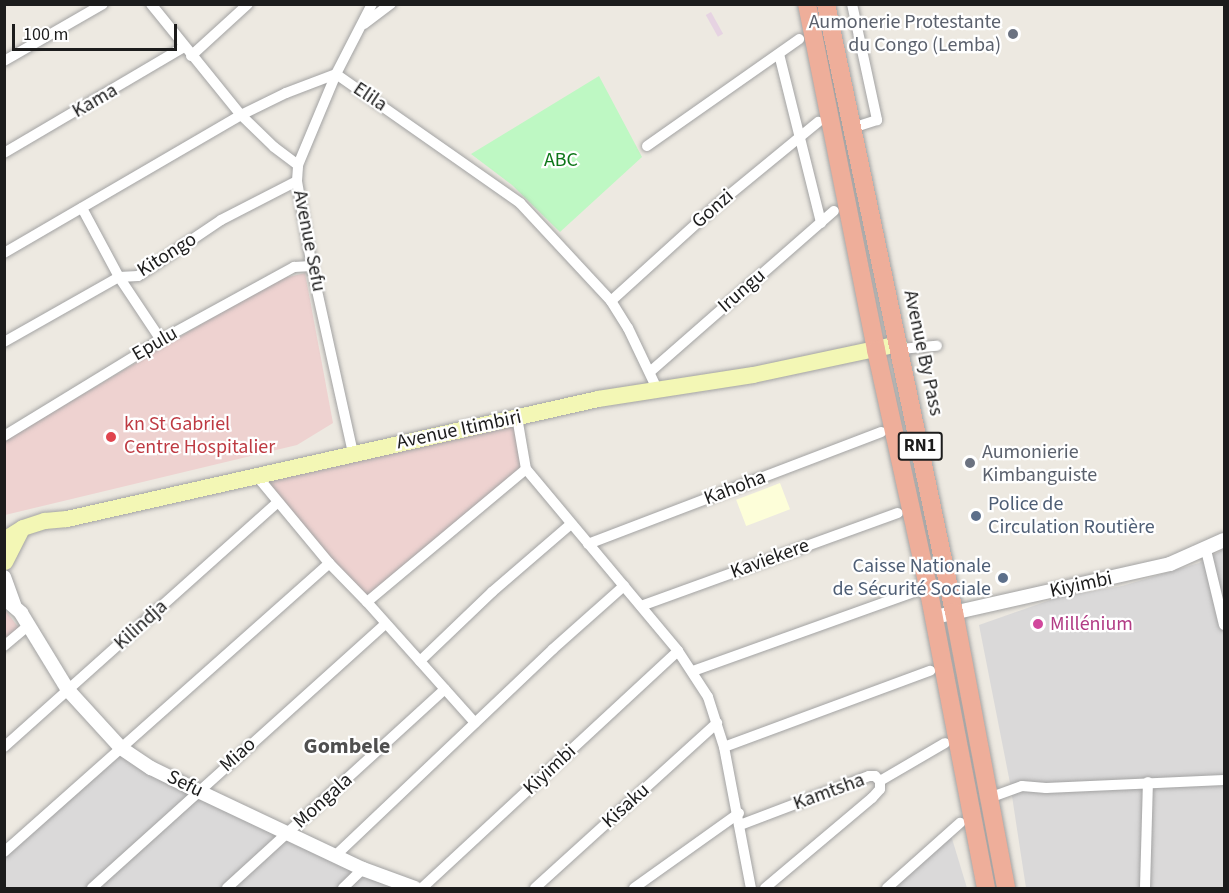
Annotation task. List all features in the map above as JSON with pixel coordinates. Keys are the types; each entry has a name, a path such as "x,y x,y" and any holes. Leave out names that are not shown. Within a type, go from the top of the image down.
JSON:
{"highway":[{"name":"RN1","path":"807,4 876,350 928,587 986,888"},
{"name":"Avenue By Pass","path":"826,4 954,612 1006,888"}],"main road":[{"name":"Avenue Itimbiri","path":"4,540 23,528 598,399 658,391 899,347"},
{"path":"4,576 5,562 23,528"}],"street":[{"path":"4,61 103,4"},
{"path":"151,4 241,115 274,147 298,165"},
{"name":"Kama","path":"4,153 188,51 248,4"},
{"name":"Avenue Sefu","path":"352,453 312,266 297,181 298,165 336,74 372,4"},
{"path":"361,26 391,4"},
{"path":"852,4 877,120 852,128"},
{"path":"647,146 799,39"},
{"path":"779,54 821,223"},
{"name":"Elila","path":"4,252 241,115 302,86 336,74 520,203 611,301 651,371 658,391"},
{"name":"Gonzi","path":"611,301 717,205 818,122"},
{"name":"Kitongo","path":"4,342 119,277 138,276 221,220 297,181"},
{"path":"82,208 119,277 161,340"},
{"name":"Irungu","path":"651,371 834,211"},
{"name":"Epulu","path":"4,436 161,340 294,267 312,266"},
{"path":"899,347 937,346"},
{"path":"517,417 526,469 570,525 678,651 708,697 724,747 751,888"},
{"name":"Kahoha","path":"588,544 881,432"},
{"path":"367,602 526,469"},
{"path":"256,475 329,563 475,723"},
{"name":"Kilindja","path":"4,747 277,503"},
{"name":"Kaviekere","path":"641,606 898,513"},
{"path":"420,661 492,592 570,525"},
{"name":"Kiyimbi","path":"934,617 1170,564 1206,550 1224,540"},
{"path":"1206,550 1224,625"},
{"path":"4,852 329,563"},
{"name":"Sefu","path":"4,576 9,601 29,625 40,647 68,690 121,748 151,768 198,792 288,832 363,869 415,888"},
{"path":"336,855 624,586"},
{"path":"693,671 928,587"},
{"name":"Miao","path":"92,888 386,624"},
{"path":"4,646 29,625"},
{"name":"Kiyimbi","path":"422,888 678,651"},
{"path":"724,747 930,671"},
{"name":"Mongala","path":"228,888 445,689"},
{"name":"Kisaku","path":"535,888 717,723"},
{"name":"Kamtsha","path":"634,888 739,819 869,776 880,781 945,743"},
{"path":"989,798 1022,786 1046,788 1224,780"},
{"path":"765,888 872,798 880,789 880,781"},
{"path":"1145,888 1148,782"},
{"path":"886,888 960,823"},
{"path":"343,888 363,869"}],"shaded area":[{"path":"711,12 723,34 718,37 706,15"},
{"path":"305,273 333,423 297,445 5,515 4,441 276,280"},
{"path":"517,417 526,469 367,602 256,475"},
{"path":"780,483 790,509 746,526 736,500"},
{"path":"1224,549 1224,888 1026,888 1010,783 979,625 1059,597 1122,586 1199,563"},
{"path":"5,610 19,628 5,640"},
{"path":"121,748 415,888 5,888 4,852"},
{"path":"950,832 967,888 887,888"}],"green space":[{"name":"ABC","path":"599,76 642,157 560,232 512,185 471,154"}],"place":[{"name":"Aumonerie Protestante du Congo (Lemba)","path":"1013,34"},
{"name":"kn St Gabriel Centre Hospitalier","path":"111,437"},
{"name":"Aumonierie Kimbanguiste","path":"970,463"},
{"name":"Police de Circulation Routière","path":"976,516"},
{"name":"Caisse Nationale de Sécurité Sociale","path":"1003,578"},
{"name":"Millénium","path":"1038,624"}],"district":[{"name":"Gombele","path":"347,747"}]}
